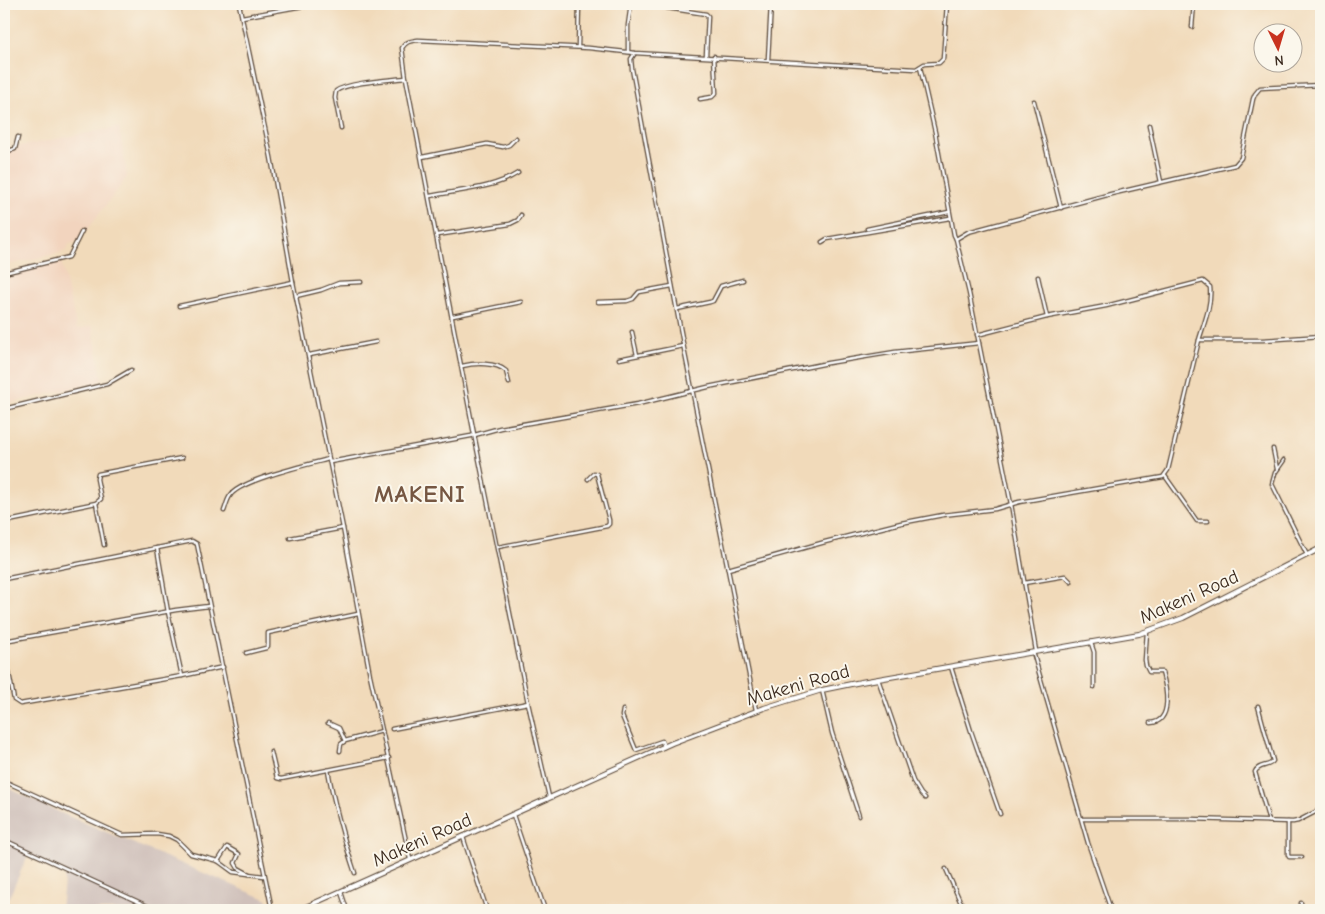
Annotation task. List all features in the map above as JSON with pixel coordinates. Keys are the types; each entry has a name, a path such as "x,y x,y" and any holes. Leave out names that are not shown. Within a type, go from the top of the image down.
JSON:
{"main road":[{"name":"Makeni Road","path":"299,910 664,747 756,710 822,690 1147,632 1183,618 1321,548"}],"street":[{"path":"239,4 271,157 293,282 330,461 358,614 410,861"},
{"path":"242,17 314,4"},
{"path":"578,47 579,4"},
{"path":"628,52 628,25 631,4"},
{"path":"768,59 771,4"},
{"path":"550,799 528,703 474,434 453,316 406,78 402,48 404,44 410,41 418,40 578,47 635,53 768,59 913,69 924,64 939,63 943,59 947,4"},
{"path":"1192,27 1194,4"},
{"path":"667,8 706,14 708,16 706,56"},
{"path":"635,53 631,59 632,69 683,346 756,710"},
{"path":"700,99 712,97 716,92 714,56"},
{"path":"920,67 931,111 950,218 979,343 1011,504 1035,652 1098,875 1112,910"},
{"path":"341,128 335,98 336,91 339,88 406,78"},
{"path":"956,239 968,232 1237,163 1241,158 1254,94 1260,88 1321,84"},
{"path":"1034,101 1061,208"},
{"path":"1149,125 1162,182"},
{"path":"4,152 15,150 18,136"},
{"path":"422,157 487,144 503,147 509,145 516,138"},
{"path":"430,196 507,179 518,173"},
{"path":"867,229 949,212"},
{"path":"437,236 510,224 521,216"},
{"path":"822,242 826,239 950,218"},
{"path":"4,273 69,257 82,231"},
{"path":"1038,277 1047,317"},
{"path":"677,309 713,301 721,286 743,280"},
{"path":"977,335 1047,317 1106,306 1203,281 1210,287 1210,296 1165,476"},
{"path":"179,306 293,282"},
{"path":"296,296 339,283 361,282"},
{"path":"598,302 627,302 633,299 639,292 672,286"},
{"path":"453,316 521,302"},
{"path":"632,332 637,355"},
{"path":"1198,340 1262,340 1321,336"},
{"path":"308,355 376,342"},
{"path":"224,511 230,496 238,489 272,474 330,461 630,405 692,390 828,363 895,352 979,343"},
{"path":"619,359 683,346"},
{"path":"462,366 479,364 499,367 506,371 509,383"},
{"path":"4,408 107,384 132,370"},
{"path":"1273,449 1277,469"},
{"path":"4,522 96,503 101,499 97,479 98,474 182,458"},
{"path":"1284,460 1277,469 1272,486 1308,556"},
{"path":"498,547 607,526 609,520 597,474 594,473 588,479"},
{"path":"728,570 825,542 901,523 943,515 995,509 1011,504 1165,476"},
{"path":"1165,476 1197,521 1208,521"},
{"path":"96,503 104,545"},
{"path":"290,538 343,528"},
{"path":"4,579 192,541 197,544 272,910"},
{"path":"157,548 182,676"},
{"path":"1024,583 1065,576 1072,582"},
{"path":"4,640 210,606"},
{"path":"246,653 266,648 268,646 268,634 358,614"},
{"path":"1147,632 1146,666 1149,672 1162,672 1166,694 1166,705 1161,719 1150,723"},
{"path":"1091,643 1094,652 1094,687"},
{"path":"4,646 14,700 20,704 182,676 223,667"},
{"path":"951,666 1000,814"},
{"path":"878,679 913,780 925,798"},
{"path":"822,690 832,733 859,816"},
{"path":"392,729 528,703"},
{"path":"1258,706 1273,760 1271,764 1258,768 1255,772 1269,821"},
{"path":"623,710 622,717 636,750 661,741 664,747"},
{"path":"328,723 339,728 345,741"},
{"path":"340,751 341,744 345,741 383,731"},
{"path":"271,752 278,779 389,758"},
{"path":"328,770 331,792 349,859 355,873"},
{"path":"4,781 122,835 157,834 169,836 177,840 191,854 218,861 233,872 264,876"},
{"path":"1082,819 1288,822 1298,821 1321,809"},
{"path":"513,814 545,910"},
{"path":"1288,822 1288,856 1302,857"},
{"path":"463,837 487,910"},
{"path":"4,840 156,910"},
{"path":"218,861 227,847 239,854 235,863 238,868 251,875"},
{"path":"946,869 960,901 969,910"},
{"path":"341,892 347,910"},
{"path":"1301,903 1301,910"}],"shaded area":[{"path":"119,127 127,177 78,242 69,244 66,251 4,266 4,149"},
{"path":"61,261 77,329 92,326 102,379 96,383 4,404 4,274"},
{"path":"4,786 61,813 268,900 270,910 61,910 65,872 28,855 7,902 22,910 4,910"}],"district":[{"name":"MAKENI","path":"420,494"}]}
